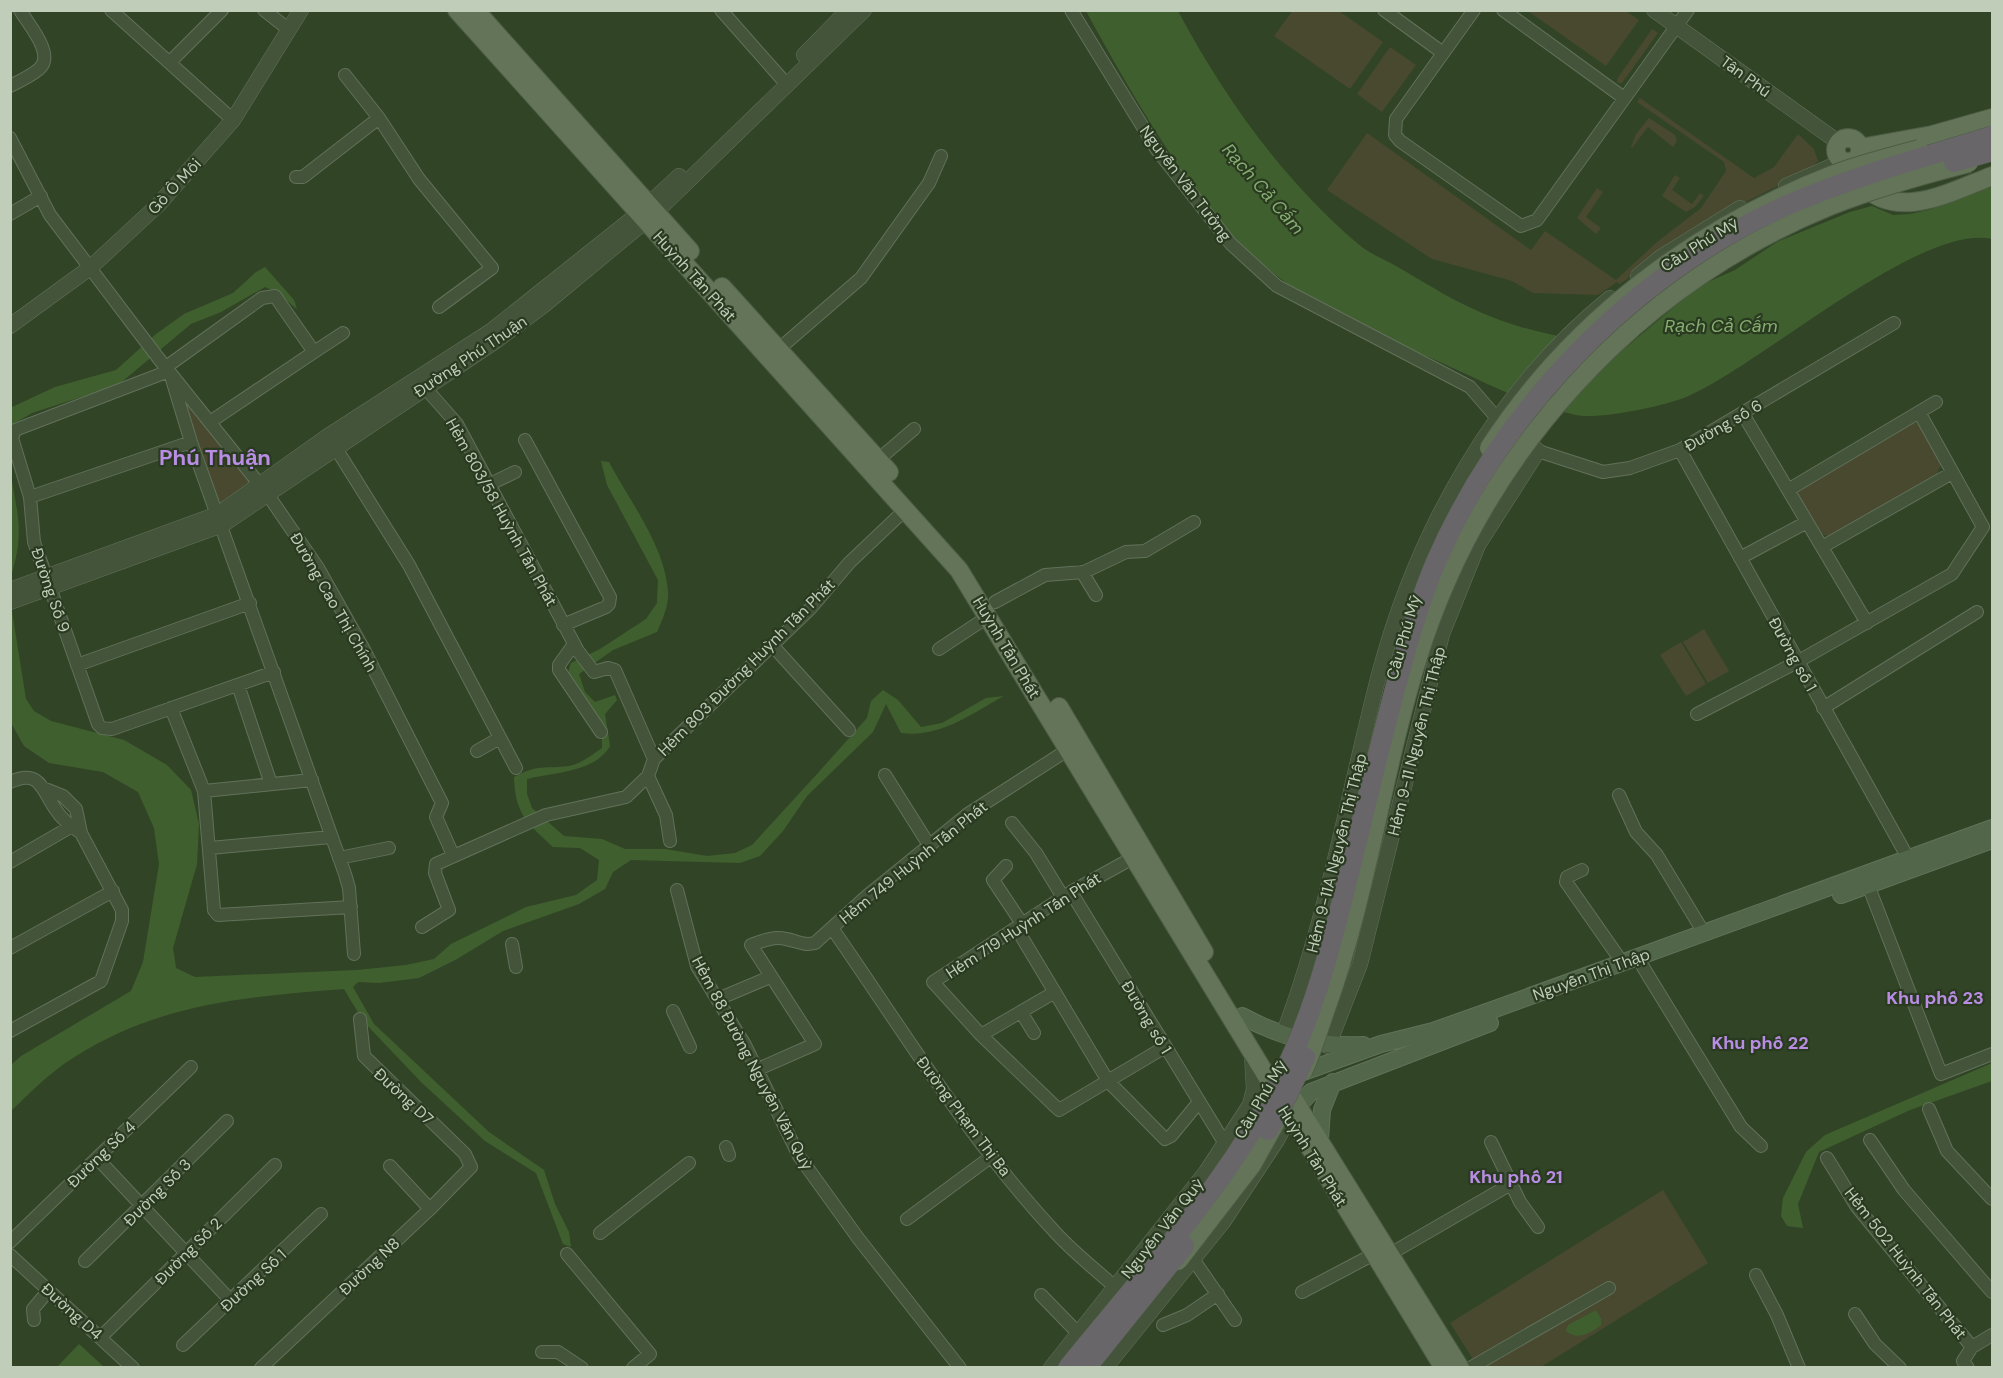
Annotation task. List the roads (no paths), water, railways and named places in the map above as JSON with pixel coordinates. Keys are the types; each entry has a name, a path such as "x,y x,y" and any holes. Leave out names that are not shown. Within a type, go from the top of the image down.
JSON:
{"highway":[{"name":"Cầu Phú Mỹ","path":"1068,1368 1220,1181 1246,1143 1277,1087 1305,1025 1327,957 1399,673 1425,592 1441,551 1470,496 1528,410 1571,362 1637,300 1674,272 1738,230 1782,207 1851,180 1992,136"},
{"name":"Cầu Phú Mỹ","path":"1086,1368 1230,1187 1251,1158 1293,1085 1338,964 1410,676 1428,618 1477,509 1531,428 1559,393 1613,337 1669,291 1721,255 1827,202 1905,175 1992,151"}],"main road":[{"name":"Huỳnh Tấn Phát","path":"457,10 646,213 904,500 969,564 992,609 1277,1085 1382,1254 1456,1366"},
{"name":"Huỳnh Tấn Phát","path":"475,10 646,213"},
{"path":"1851,157 1992,118"},
{"name":"Cầu Phú Mỹ","path":"1060,1368 1218,1174 1288,1050 1322,949 1399,646 1418,588 1440,534 1463,491 1517,406 1605,314 1650,275 1715,231 1833,174 1992,128"},
{"path":"1838,142 1845,138 1853,138 1851,157 1857,178 1867,190 1879,198 1900,203 1923,201 1992,176"},
{"name":"Cầu Phú Mỹ","path":"1092,1368 1252,1165 1314,1049 1347,947 1418,657 1467,535 1494,488 1533,431 1555,404 1634,326 1672,295 1722,261 1785,227 1855,196 1992,156"},
{"name":"Huỳnh Tấn Phát","path":"776,356 878,460 904,500"},
{"name":"Huỳnh Tấn Phát","path":"1060,722 1069,749 1138,855"},
{"name":"Nguyễn Thị Thập","path":"1911,863 1992,828"},
{"name":"Nguyễn Thị Thập","path":"1293,1111 1311,1092 1433,1031 1704,933 1911,863 1992,840"},
{"name":"Nguyễn Thị Thập","path":"1277,1085 1308,1069 1382,1044 1405,1047 1643,967 1866,879"},
{"name":"Huỳnh Tấn Phát","path":"1237,1018 1252,1054 1277,1085"},
{"path":"1237,1018 1274,1033 1328,1046 1382,1044"},
{"path":"1313,1141 1333,1082"}],"street":[{"path":"10,86 41,68 44,62 42,48 20,10"},
{"path":"170,62 222,10"},
{"path":"264,10 288,29"},
{"name":"Gò Ô Môi","path":"10,326 91,267 159,204 233,120 301,10"},
{"path":"721,10 781,78"},
{"name":"Đường Phú Thuận","path":"646,213 848,10"},
{"name":"Đường Phú Thuận","path":"16,594 220,519 421,383 646,213 864,10"},
{"name":"Nguyễn Văn Tưởng","path":"1071,10 1157,150 1231,244 1277,285 1464,387 1470,387 1493,413"},
{"path":"1384,10 1443,53"},
{"path":"1474,10 1396,120 1395,135 1400,141 1521,226 1537,220 1688,10"},
{"path":"1503,10 1624,98"},
{"name":"Tân Phú","path":"1654,10 1838,142"},
{"path":"120,13 233,120"},
{"path":"345,75 379,118 419,179 492,268 491,272 439,307"},
{"path":"296,177 303,177 379,118"},
{"path":"10,138 50,215 91,267"},
{"path":"776,356 861,278 929,183 941,156"},
{"name":"Hẻm 9-11A Nguyễn Thị Thập","path":"1283,1035 1306,975 1321,920 1381,669 1420,558 1493,413 1511,398 1584,319 1661,257 1718,220 1851,157"},
{"path":"10,214 40,196"},
{"name":"Đường Cao Thị Chính","path":"91,267 166,368 264,490 324,578 442,803 436,817 453,855"},
{"name":"Đường Số 9","path":"274,672 112,729 102,728 77,665 34,542 30,497 12,438 15,430 166,368 269,296 275,296 314,352"},
{"name":"Đường số 6","path":"1538,451 1603,471 1630,468 1680,450 1894,323"},
{"path":"210,422 343,333"},
{"path":"166,368 349,888 354,954"},
{"name":"Hẻm 803/58 Huỳnh Tấn Phát","path":"421,383 457,424 563,625 589,668 594,672 608,668 615,670 654,759"},
{"path":"1788,490 1936,402"},
{"path":"1697,714 1797,662 1952,574 1983,527 1919,412"},
{"path":"1493,413 1538,451"},
{"path":"1743,414 1867,623"},
{"path":"878,460 914,429"},
{"path":"525,440 610,597 606,607 563,625"},
{"path":"30,497 191,442"},
{"path":"332,442 409,565 498,739 516,768"},
{"name":"Đường số 1","path":"1680,450 1911,863"},
{"name":"Hẻm 9-11 Nguyễn Thị Thập","path":"1328,1046 1360,964 1442,634 1478,545 1538,451"},
{"path":"488,485 515,472"},
{"path":"1822,547 1953,473"},
{"name":"Hẻm 803 Đường Huỳnh Tấn Phát","path":"453,855 546,815 626,797 648,776 654,759 772,645 904,500"},
{"path":"939,649 992,609 1045,575 1082,572 1126,552 1145,551 1194,522"},
{"path":"1740,558 1807,522"},
{"path":"1082,572 1096,595"},
{"path":"77,665 250,603"},
{"path":"1823,708 1977,612"},
{"path":"772,645 849,730"},
{"path":"576,648 559,665 559,670 601,732"},
{"path":"238,685 271,784"},
{"path":"171,708 204,791 214,910 218,915 351,907"},
{"path":"477,751 498,739"},
{"name":"Hẻm 749 Huỳnh Tấn Phát","path":"770,977 751,945 768,939 806,945 815,943 968,814 1069,749"},
{"path":"885,775 929,845"},
{"path":"10,782 26,776 33,778 43,788 57,812 77,830 113,891 123,916 104,977 97,984 10,1031"},
{"path":"648,776 666,815 670,841"},
{"path":"204,791 312,780"},
{"path":"1619,795 1636,832 1657,855 1704,933"},
{"name":"Đường số 1","path":"1012,823 1067,895 1224,1142"},
{"path":"10,862 77,830"},
{"path":"210,848 331,837"},
{"path":"339,858 389,848"},
{"path":"422,927 449,910 434,867 453,855"},
{"name":"Hẻm 719 Huỳnh Tấn Phát","path":"1108,1081 1059,1110 981,1035 933,982 1067,895 1138,855"},
{"path":"1006,866 993,880 1054,992 1108,1081 1165,1139 1171,1136 1199,1102"},
{"path":"1582,870 1567,877 1566,882 1622,962"},
{"path":"1866,879 1941,1074 1992,1054"},
{"name":"Hẻm 88 Đường Nguyễn Văn Quỳ","path":"677,890 697,966 710,990 718,999 799,1156 858,1238 960,1368"},
{"path":"10,948 113,891"},
{"name":"Đường Phạm Thị Ba","path":"832,928 920,1059 992,1156 1055,1233 1115,1287"},
{"path":"512,944 516,967"},
{"path":"1643,967 1741,1127 1761,1146"},
{"path":"718,999 770,977 815,1044 756,1070"},
{"path":"981,1035 1054,992"},
{"path":"673,1011 690,1047"},
{"path":"1021,1012 1034,1033"},
{"name":"Đường D7","path":"360,1019 364,1056 470,1161"},
{"path":"1108,1081 1165,1047"},
{"path":"1250,1105 1254,1089 1252,1054"},
{"name":"Đường Số 4","path":"10,1242 191,1067"},
{"name":"Nguyễn Văn Quỳ","path":"1051,1368 1077,1332 1206,1172 1250,1105 1277,1085"},
{"path":"1929,1109 1947,1151 1992,1199"},
{"path":"1105,1368 1224,1222 1293,1111"},
{"name":"Đường Số 3","path":"85,1261 143,1207 227,1121"},
{"path":"1277,1140 1298,1137 1313,1141"},
{"path":"1870,1140 1904,1190 1992,1292"},
{"path":"1491,1142 1511,1184 1538,1227"},
{"path":"907,1219 992,1156"},
{"path":"97,1158 231,1301"},
{"name":"Hẻm 502 Huỳnh Tấn Phát","path":"1827,1158 1857,1207 1972,1347 1963,1361 1968,1368"},
{"name":"Đường N8","path":"261,1368 430,1209 468,1171 470,1161"},
{"path":"600,1233 689,1162"},
{"name":"Đường Số 2","path":"101,1337 275,1165"},
{"path":"390,1166 430,1209"},
{"path":"1302,1292 1382,1254 1511,1184"},
{"name":"Đường Số 1","path":"183,1345 321,1214"},
{"path":"567,1254 650,1354 633,1368"},
{"name":"Đường D4","path":"11,1257 133,1368"},
{"path":"1193,1259 1235,1320"},
{"path":"1756,1275 1777,1315 1799,1368"},
{"path":"1456,1366 1609,1288"},
{"path":"34,1320 33,1309 49,1290"},
{"path":"1163,1325 1187,1315 1218,1294"},
{"path":"1041,1295 1077,1332"},
{"path":"1855,1314 1875,1344 1900,1368"},
{"path":"1972,1347 1992,1335"},
{"path":"542,1352 558,1352 582,1368"}],"water":[{"name":"Rạch Cả Cấm","path":"1086,11 1178,11 1215,75 1257,135 1304,192 1357,243 1467,306 1508,323 1541,332 1624,349 1699,286 1735,270 1777,242 1850,212 1872,206 1893,215 1910,214 1929,210 1992,186 1992,239 1961,240 1924,253 1883,274 1839,300 1717,381 1676,401 1599,416 1576,415 1560,411 1499,389 1343,318 1302,295 1251,256 1221,223 1178,165 1139,105"},
{"path":"265,267 294,300 297,309 276,292 265,287 221,312 191,324 118,385 32,413 11,425 10,408 55,387 116,370 156,334 184,314 233,293"},
{"path":"601,461 609,462 654,541 665,575 668,597 665,613 657,632 613,650 579,674 585,692 595,702 615,695 617,700 605,714 610,746 594,762 584,766 527,779 527,794 532,808 564,836 602,839 625,849 665,849 707,856 735,853 752,845 817,774 867,718 871,701 883,690 898,700 921,727 942,723 986,698 1004,696 955,723 915,734 901,733 886,704 873,732 807,796 783,831 760,856 740,863 631,860 613,872 605,889 579,904 503,931 457,959 419,978 379,983 358,982 353,987 374,1024 489,1132 544,1170 555,1204 569,1232 571,1247 563,1244 536,1173 485,1141 421,1082 363,1021 344,989 237,1000 170,1014 138,1025 73,1058 40,1083 11,1111 11,1065 21,1056 131,991 143,962 159,864 154,828 138,792 103,772 49,763 24,746 11,723 10,599 26,699 34,711 51,721 124,740 167,765 191,790 199,824 197,864 173,948 176,968 195,977 357,970 406,965 434,959 451,944 526,907 576,895 597,880 599,860 580,848 553,847 529,824 517,800 514,777 536,769 573,765 602,748 602,733 566,679 571,663 600,649 646,619 657,603 658,580 607,485"},
{"path":"10,470 19,534 11,576"},
{"path":"1992,1063 1992,1081 1910,1110 1819,1152 1798,1204 1803,1228 1787,1226 1781,1216 1783,1198 1806,1152 1825,1135"},
{"path":"1596,1310 1601,1319 1601,1325 1597,1328 1579,1336 1566,1331 1568,1325"},
{"path":"79,1344 104,1367 57,1367"}],"district":[{"name":"Phú Thuận","path":"215,457"},
{"name":"Khu phố 23","path":"1935,998"},
{"name":"Khu phố 22","path":"1760,1043"},
{"name":"Khu phố 21","path":"1516,1177"}]}
